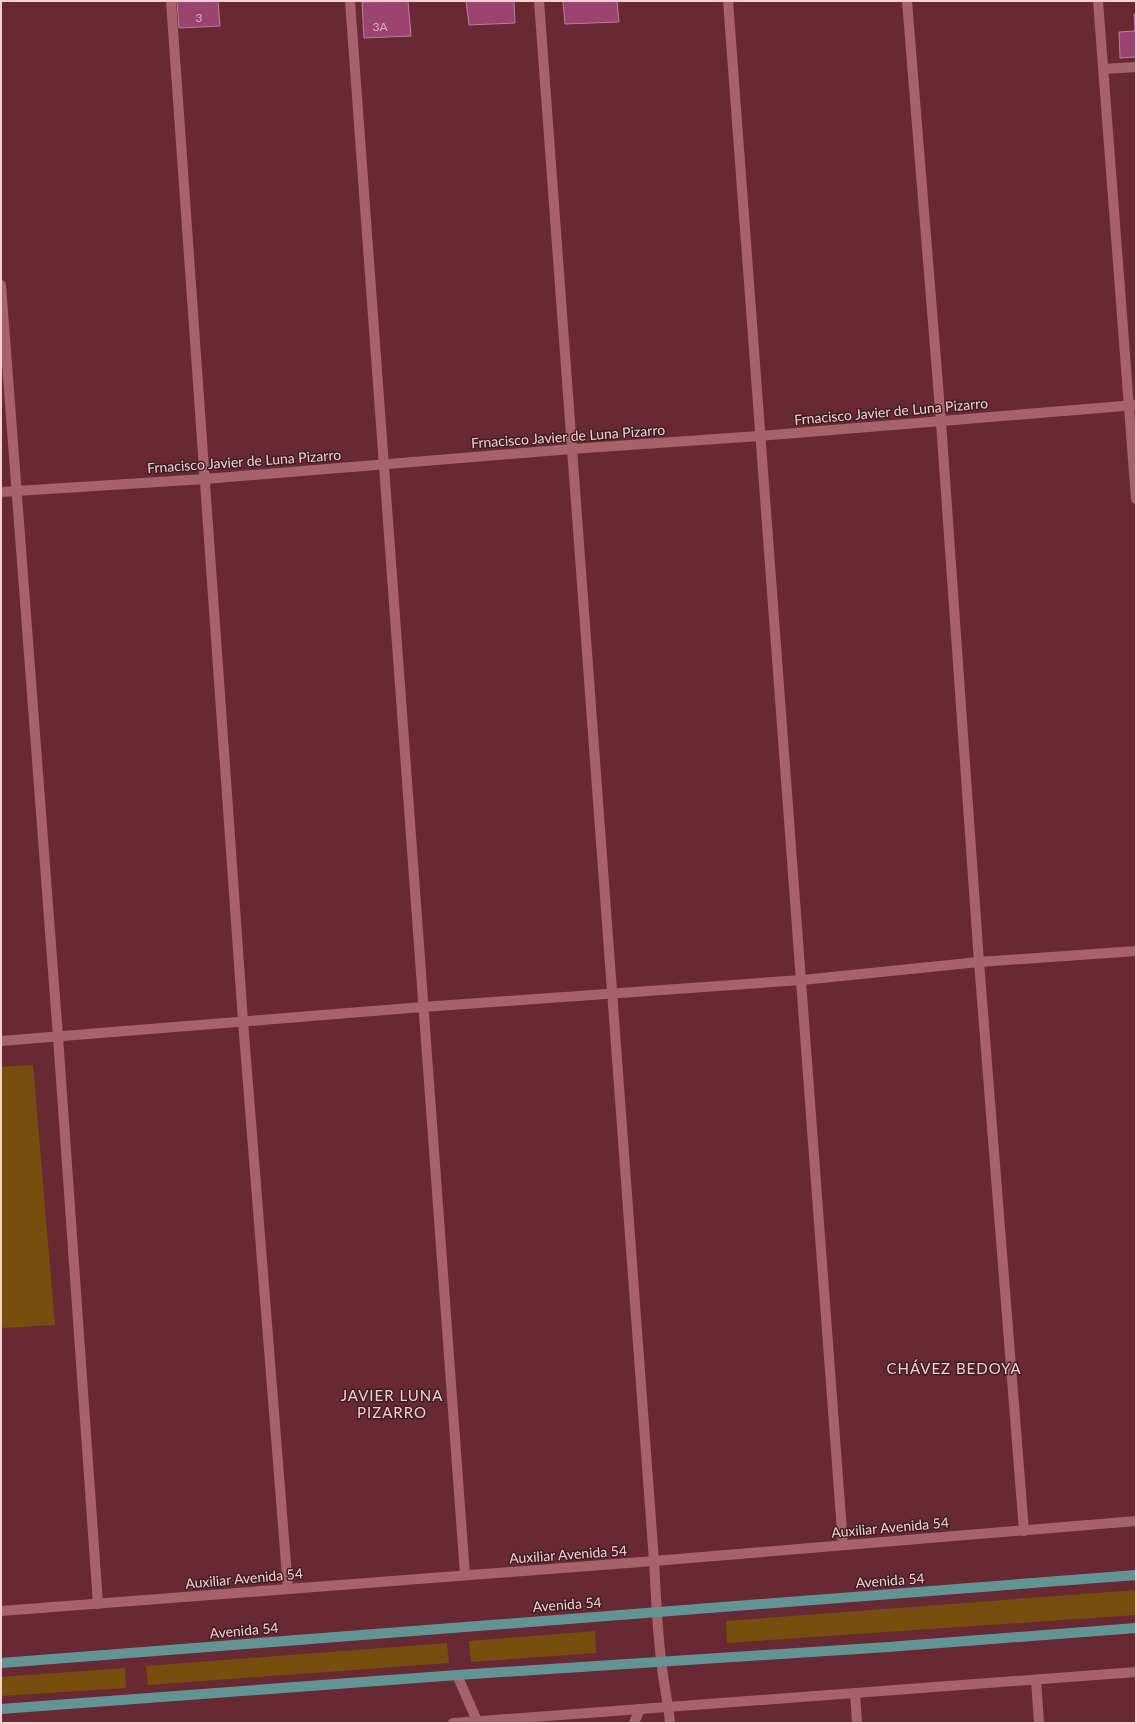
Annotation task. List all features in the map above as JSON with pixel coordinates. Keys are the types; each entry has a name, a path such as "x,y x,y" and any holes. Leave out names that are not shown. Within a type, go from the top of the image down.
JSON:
{"main road":[{"name":"Avenida 54","path":"1,1663 1136,1575"},
{"path":"1,1709 458,1675 888,1647 1136,1628"}],"street":[{"path":"171,1 206,479 243,1022 288,1589"},
{"path":"350,1 465,1575"},
{"path":"538,1 614,994 657,1612 661,1661 669,1706 670,1723"},
{"path":"728,1 759,436 802,980 843,1545"},
{"path":"907,1 940,422 979,962 1024,1531"},
{"path":"1098,1 1132,405 1136,498"},
{"path":"1104,69 1136,67"},
{"path":"1,285 58,1037 98,1604"},
{"name":"Frnacisco Javier de Luna Pizarro","path":"1,492 206,479 572,449 940,422 1132,405"},
{"path":"1,1041 423,1007 802,980 979,962 1136,951"},
{"name":"Auxiliar Avenida 54","path":"1,1611 654,1561 1136,1522"},
{"path":"453,1723 501,1722 669,1706 1136,1672"},
{"path":"458,1675 478,1722"},
{"path":"1036,1680 1039,1723"},
{"path":"855,1693 858,1723"},
{"path":"634,1723 640,1709"}],"shaded area":[{"path":"33,1065 55,1325 1,1328 1,1067"},
{"path":"1136,1590 1136,1615 727,1643 726,1621"},
{"path":"595,1631 596,1653 471,1662 469,1641"},
{"path":"447,1643 449,1663 148,1685 146,1666"},
{"path":"125,1668 126,1688 1,1696 1,1677"}],"building":[{"path":"177,1 218,1 220,26 179,28"},
{"path":"408,1 411,36 364,38 362,2"},
{"path":"466,1 514,1 515,23 469,25"},
{"path":"563,1 617,1 619,22 565,24"},
{"path":"1134,14 1136,14 1136,57 1120,58 1119,32 1135,31"}],"district":[{"name":"CHÁVEZ BEDOYA","path":"954,1368"},
{"name":"JAVIER LUNA PIZARRO","path":"392,1404"}]}
